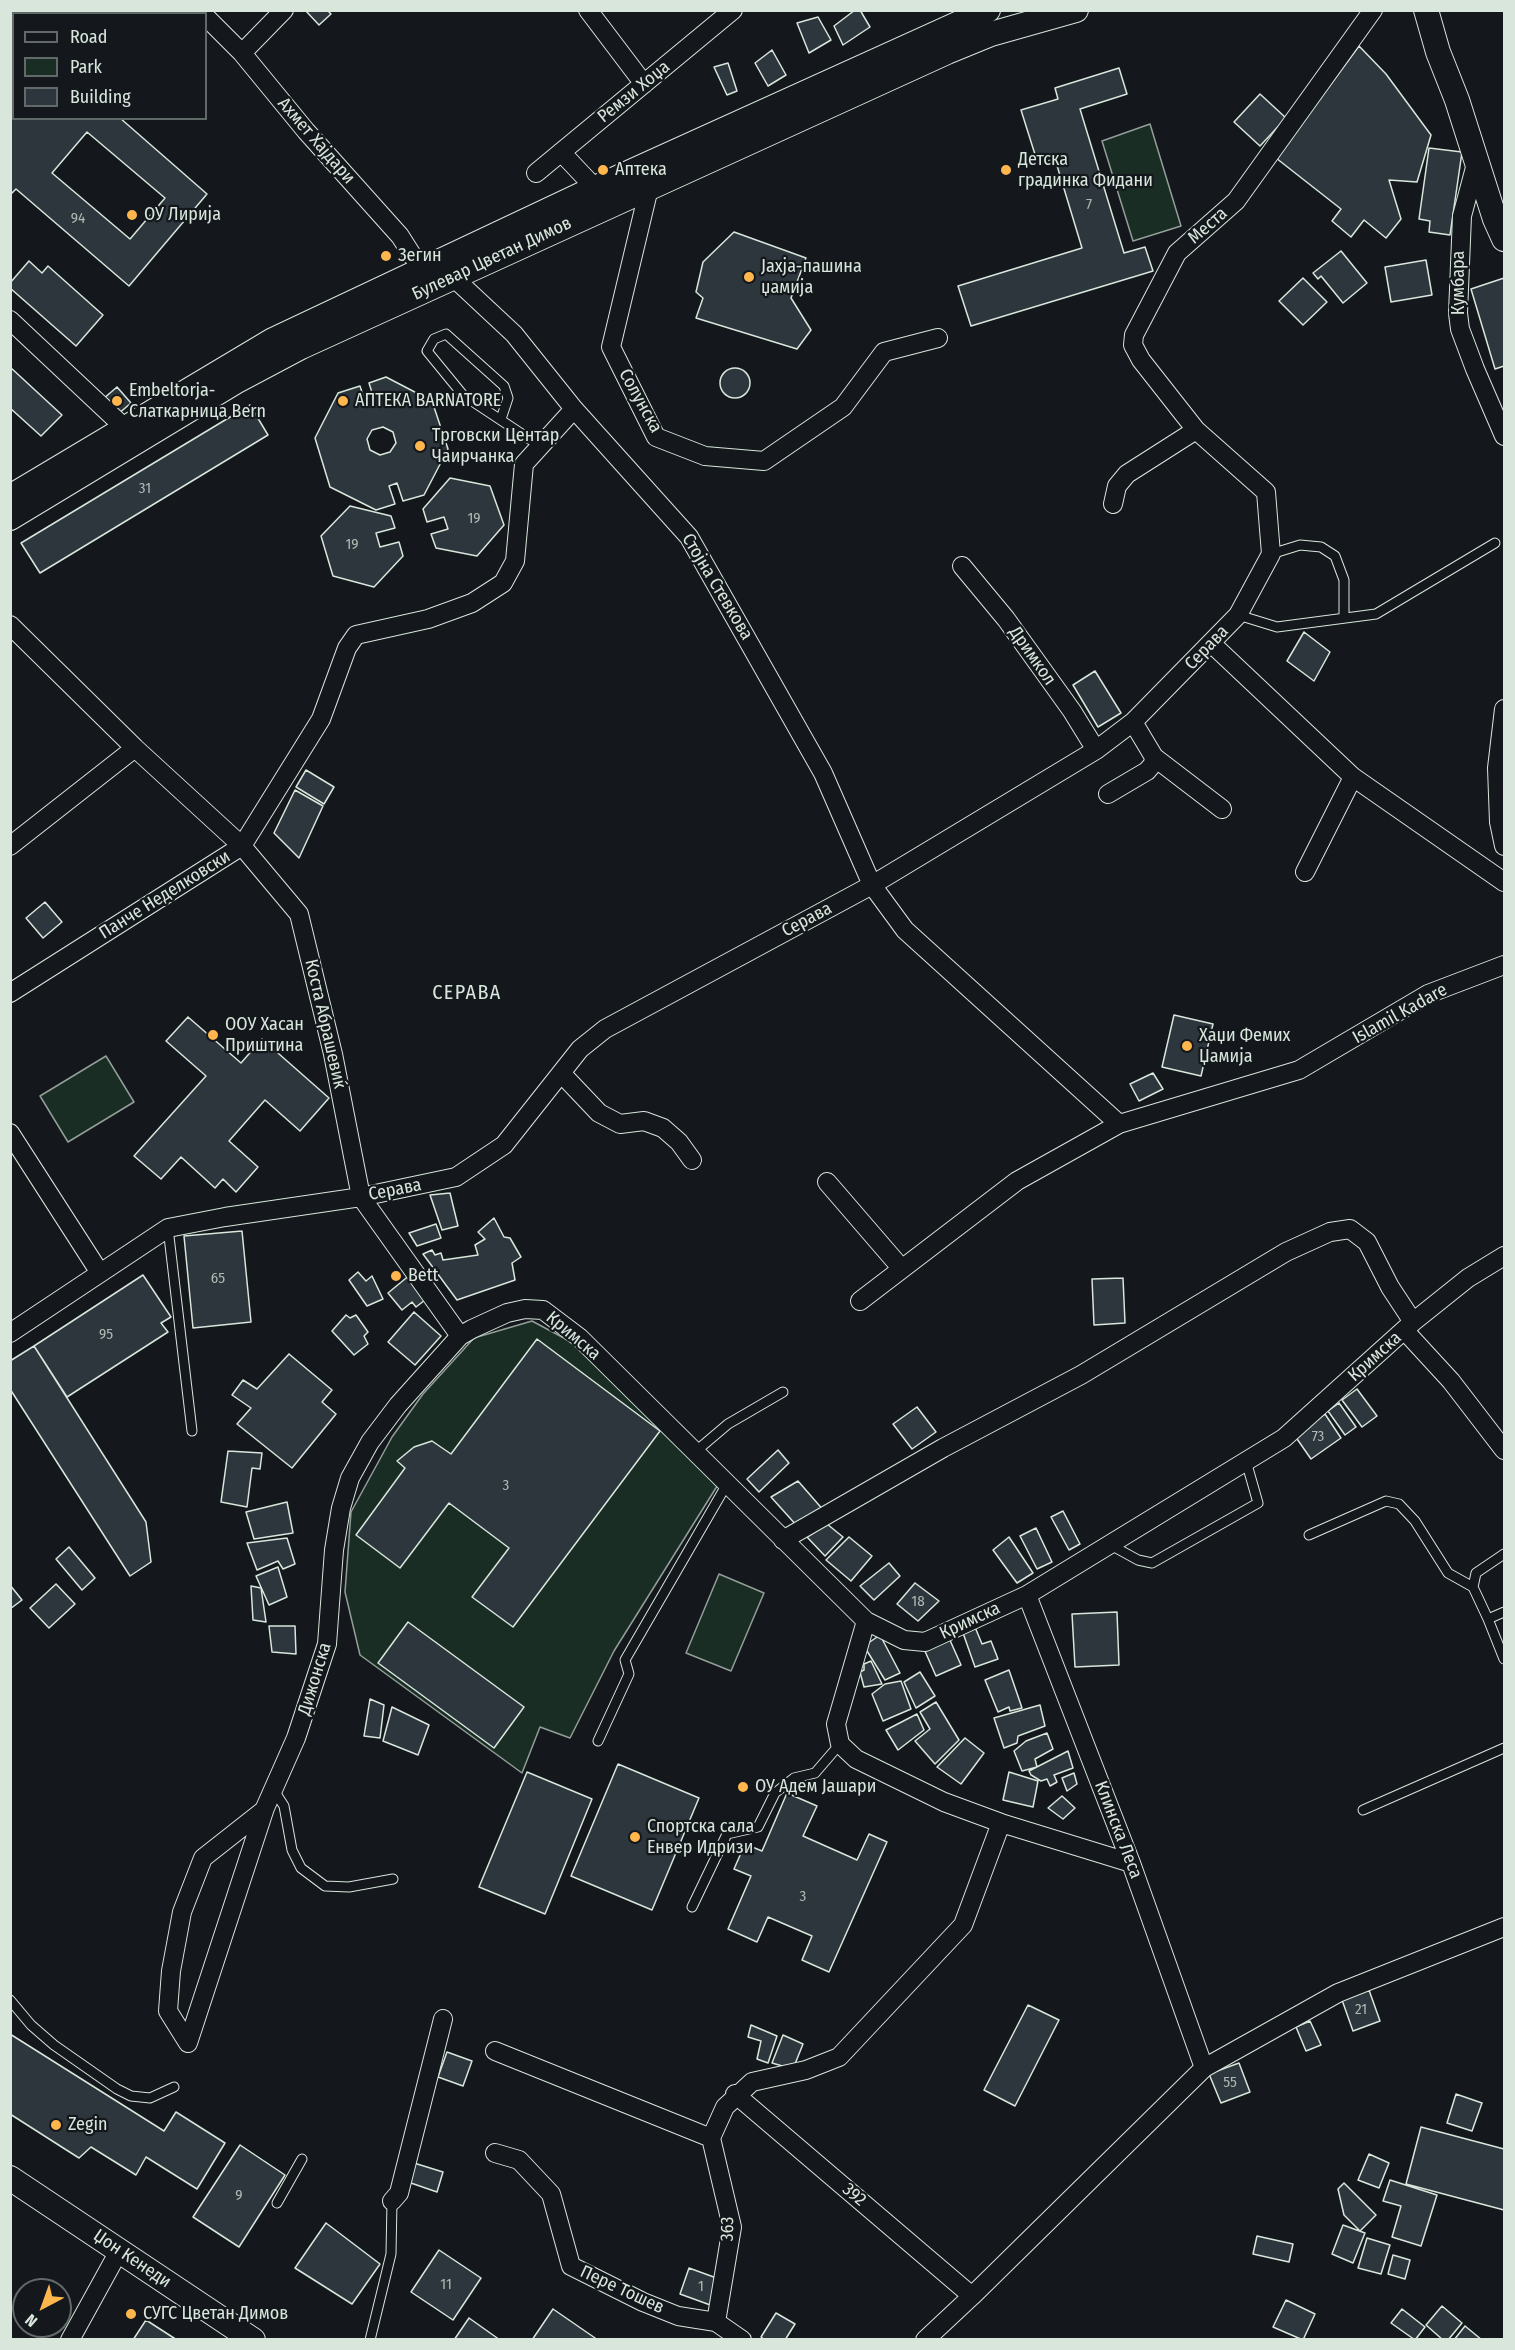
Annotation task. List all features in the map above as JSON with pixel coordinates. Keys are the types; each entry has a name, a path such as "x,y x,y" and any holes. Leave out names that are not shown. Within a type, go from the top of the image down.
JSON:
{"street":[{"path":"242,53 284,10"},
{"path":"588,10 644,84"},
{"name":"Ремзи Хоџа","path":"536,173 733,10"},
{"path":"975,22 1076,10"},
{"name":"Места","path":"1271,554 1266,492 1196,430 1141,360 1133,345 1134,335 1177,253 1236,201 1373,10"},
{"path":"1409,10 1438,52"},
{"path":"1426,10 1438,52 1504,238"},
{"name":"Ахмет Хајдари","path":"207,19 242,53 306,131 400,236 421,270"},
{"name":"Булевар Цветан Димов","path":"10,518 235,382 301,347 649,188 975,22"},
{"name":"Булевар Цветан Димов","path":"10,497 273,340 595,188 975,22"},
{"path":"561,152 595,188"},
{"name":"Кумбара","path":"1477,160 1462,216 1458,313 1460,329 1504,436"},
{"name":"Солунска","path":"649,188 611,347 656,437 705,456 764,461 843,407 884,352 938,338"},
{"name":"Стојна Стевкова","path":"453,277 514,334 574,409 689,537 823,773 872,885 905,930 1119,1124"},
{"path":"10,320 125,428"},
{"name":"Панче Неделковски","path":"10,993 242,846 321,719 347,648 356,635 428,619 472,603 504,583 515,561 524,464 574,409"},
{"path":"1113,504 1117,486 1127,474 1196,430"},
{"name":"Серава","path":"10,1333 168,1228 225,1217 361,1197 456,1178 504,1145 580,1049 605,1029 872,885 1096,750 1133,722 1238,615 1271,554"},
{"name":"Дримкол","path":"962,566 1006,619 1072,711 1096,750"},
{"name":"Коста Абрашевиќ","path":"10,625 135,748 242,846 299,914 333,1054 361,1197 460,1336"},
{"path":"1212,644 1353,777 1504,882"},
{"path":"1504,709 1497,768 1499,822 1504,846"},
{"path":"1133,722 1154,757 1222,809"},
{"path":"10,846 135,748"},
{"path":"1108,794 1147,771 1154,757"},
{"path":"1305,872 1353,777"},
{"name":"Islamil Kadare","path":"860,1301 1017,1181 1119,1124 1299,1070 1428,994 1504,965"},
{"path":"561,1073 599,1113 620,1124 644,1121 663,1128 679,1142 692,1160"},
{"path":"10,1133 100,1273"},
{"path":"827,1182 902,1269"},
{"path":"783,1540 943,1448 1081,1375 1286,1252 1330,1232 1350,1229 1367,1242 1409,1326 1504,1450"},
{"name":"Кримска","path":"460,1336 507,1312 525,1309 543,1310 580,1338 866,1620 903,1640 925,1642 1027,1594 1284,1438 1409,1326 1468,1278 1504,1256"},
{"name":"Дижонска","path":"266,1808 203,1858 182,1912 171,1971 168,2010 188,2043 266,1808 296,1738 327,1644 334,1551 341,1508 350,1478 370,1442 391,1414 460,1336"},
{"name":"Клинска Леса","path":"1027,1594 1131,1863 1204,2068"},
{"path":"866,1620 836,1724 840,1744 856,1759 925,1792 1001,1823 1131,1863"},
{"path":"495,2051 711,2138 725,2107 735,2094 752,2082 824,2064 839,2057 963,1924 1001,1823"},
{"path":"925,2340 1204,2068 1338,1993 1504,1927"},
{"path":"392,2201 399,2193 443,2019"},
{"name":"392","path":"735,2094 972,2296"},
{"name":"363","path":"711,2138 732,2227 716,2322"},
{"name":"Пере Тошев","path":"495,2153 519,2160 551,2193 571,2266 643,2302 678,2316 716,2322 742,2340"},
{"name":"Џон Кенеди","path":"10,2178 253,2340"},
{"path":"70,2340 119,2251"}],"lane":[{"path":"501,419 508,398 504,387 446,334 434,339 427,351 463,395 540,446"},
{"path":"1238,615 1277,627 1376,614 1495,543"},
{"path":"1271,554 1300,545 1321,547 1335,556 1344,580 1344,618"},
{"path":"168,1228 192,1431"},
{"path":"695,1452 728,1424 783,1392"},
{"path":"1109,1544 1138,1560 1152,1563 1258,1503 1246,1461"},
{"path":"598,1741 629,1674 625,1660 727,1484"},
{"path":"1309,1535 1386,1501 1399,1504 1415,1521 1448,1573 1473,1587 1504,1659"},
{"path":"1473,1587 1476,1573 1504,1554"},
{"path":"1488,1619 1504,1612"},
{"path":"692,1907 727,1834 758,1827 775,1793 794,1778 815,1773 840,1744"},
{"path":"1363,1810 1504,1748"},
{"path":"273,1789 284,1806 292,1850 301,1868 325,1886 349,1887 393,1879"},
{"path":"10,2000 31,2025 54,2045 117,2089 131,2096 150,2098 174,2087"},
{"path":"276,2203 302,2159"},
{"path":"370,2340 392,2254 392,2201"}],"green space":[{"path":"1150,124 1181,226 1133,241 1102,141"},
{"path":"106,1056 134,1102 68,1142 40,1096"},
{"path":"532,1321 575,1344 719,1483 614,1651 570,1738 540,1727 522,1773 360,1655 345,1592 351,1512 392,1437 423,1394 474,1338"},
{"path":"719,1574 764,1593 731,1671 686,1653"}],"building":[{"path":"305,10 327,10 331,14 319,25"},
{"path":"855,10 860,10 870,27 843,45 834,26"},
{"path":"818,17 831,40 809,53 797,23"},
{"path":"1359,46 1386,74 1431,135 1417,182 1389,180 1401,219 1386,238 1364,220 1351,237 1332,221 1341,209 1276,158"},
{"path":"772,50 786,75 768,86 755,63"},
{"path":"728,63 737,91 727,95 714,67"},
{"path":"1119,68 1127,94 1080,109 1124,253 1145,247 1153,271 971,326 958,286 1082,248 1055,159 1038,164 1021,110 1058,99 1055,88"},
{"path":"1260,94 1286,118 1260,146 1234,122"},
{"path":"12,117 12,120 122,120 207,194 129,286 16,189 10,195 10,119","holes":["87,132 165,198 130,239 52,173"]},
{"path":"1429,148 1462,152 1450,235 1429,232 1430,221 1419,219"},
{"name":"Јахја-пашина џамија","path":"734,232 806,258 791,298 811,330 797,349 696,318 703,298 696,292 703,262"},
{"path":"1341,251 1367,283 1343,303 1321,276 1318,279 1313,273"},
{"path":"1426,260 1432,295 1391,302 1385,267"},
{"path":"29,261 42,273 48,266 103,315 76,346 10,288 10,283"},
{"path":"1303,278 1327,302 1303,325 1279,301"},
{"path":"1504,278 1504,366 1495,369 1471,289"},
{"path":"10,367 62,415 41,436 10,408"},
{"path":"735,368 741,369 749,377 749,389 741,397 735,398 729,397 721,389 720,383 721,377 729,369"},
{"name":"Трговски Центар Чаирчанка","path":"386,377 432,401 448,449 424,495 403,501 397,483 389,486 395,504 376,510 330,487 315,438 338,393 360,386 365,402 374,399 369,383","holes":["383,427 393,432 396,443 390,452 380,455 370,450 367,439 372,430"]},
{"name":"Embeltorja- Слаткарница Bern","path":"117,387 131,403 117,415 103,399"},
{"path":"250,405 268,435 40,573 21,543"},
{"name":"Трговски Центар Чаирчанка","path":"450,478 490,486 504,525 477,556 436,548 431,534 448,529 444,517 427,522 423,509"},
{"path":"350,506 391,516 395,528 376,533 380,547 399,542 403,556 374,587 333,576 321,536"},
{"path":"1304,632 1330,652 1314,681 1287,661"},
{"path":"1095,671 1121,713 1098,727 1073,685"},
{"path":"306,770 334,787 324,804 296,787"},
{"path":"295,790 323,806 299,858 274,833"},
{"path":"45,902 62,922 43,938 26,918"},
{"name":"Хаџи Фемих Џамија","path":"1174,1015 1213,1024 1201,1076 1162,1067"},
{"path":"188,1017 241,1063 262,1039 329,1098 300,1131 265,1100 229,1141 258,1167 236,1192 223,1179 215,1188 181,1157 161,1179 134,1156 206,1076 166,1041"},
{"path":"1153,1073 1163,1089 1139,1101 1130,1084"},
{"path":"450,1193 458,1226 442,1230 430,1195"},
{"path":"494,1218 504,1237 510,1238 521,1257 512,1263 515,1280 457,1300 423,1254 432,1250 435,1255 441,1253 443,1260 478,1255 475,1245 485,1239 478,1232"},
{"path":"436,1224 441,1238 417,1246 409,1233"},
{"path":"242,1231 251,1322 193,1328 184,1236"},
{"path":"358,1272 366,1281 372,1276 383,1299 367,1306 349,1280"},
{"path":"411,1274 429,1297 416,1307 412,1302 402,1310 388,1293"},
{"path":"143,1275 171,1317 161,1323 168,1332 67,1397 34,1346"},
{"path":"1123,1278 1125,1323 1094,1325 1092,1279"},
{"path":"414,1312 441,1336 415,1365 388,1342"},
{"path":"346,1315 350,1318 356,1315 368,1332 364,1336 368,1344 354,1355 332,1331"},
{"path":"537,1339 660,1431 513,1627 472,1597 509,1548 449,1503 400,1568 356,1535 405,1468 397,1461 414,1447 432,1441 451,1454"},
{"path":"34,1346 146,1522 151,1562 130,1576 10,1389 10,1361"},
{"path":"289,1354 332,1390 322,1402 336,1414 292,1468 237,1424 251,1408 232,1395 243,1380 257,1389"},
{"path":"1357,1389 1377,1416 1362,1427 1342,1400"},
{"path":"1339,1403 1356,1427 1345,1435 1328,1411"},
{"path":"917,1407 936,1432 912,1449 893,1424"},
{"path":"1325,1414 1341,1438 1311,1459 1295,1436"},
{"path":"778,1450 789,1463 759,1492 747,1479"},
{"path":"228,1451 262,1453 260,1469 252,1468 247,1507 221,1502"},
{"path":"798,1481 825,1512 798,1527 771,1497"},
{"path":"287,1502 293,1533 254,1539 246,1512"},
{"path":"1063,1511 1080,1544 1069,1550 1051,1517"},
{"path":"827,1524 843,1537 825,1556 807,1537"},
{"path":"1036,1528 1052,1562 1037,1569 1020,1536"},
{"path":"849,1537 872,1556 851,1581 826,1560"},
{"path":"1009,1537 1033,1573 1017,1583 993,1550"},
{"path":"287,1538 295,1564 283,1569 278,1561 257,1570 247,1543"},
{"path":"69,1547 95,1578 82,1590 56,1559"},
{"path":"889,1563 900,1576 874,1600 860,1586"},
{"path":"278,1567 287,1597 269,1605 256,1576"},
{"path":"915,1583 939,1601 918,1621 897,1604"},
{"path":"56,1584 75,1604 49,1628 30,1608"},
{"path":"10,1585 22,1600 10,1609"},
{"path":"251,1586 261,1588 266,1622 253,1620"},
{"path":"1117,1612 1119,1665 1075,1667 1072,1614"},
{"path":"408,1622 524,1707 494,1748 378,1663"},
{"path":"269,1626 295,1626 296,1654 272,1652"},
{"path":"975,1627 982,1644 991,1641 998,1659 975,1667 963,1633"},
{"path":"880,1635 900,1673 885,1680 864,1646"},
{"path":"949,1638 961,1665 936,1676 924,1649"},
{"path":"871,1661 882,1684 864,1687 860,1672 864,1670 864,1664"},
{"path":"1009,1670 1022,1708 1010,1711 1009,1707 998,1712 985,1680"},
{"path":"920,1672 935,1696 916,1708 904,1682"},
{"path":"901,1681 911,1709 883,1721 872,1694 885,1684"},
{"path":"370,1699 384,1705 380,1738 364,1736"},
{"path":"936,1702 959,1740 935,1764 915,1741 930,1729 920,1712"},
{"path":"1040,1705 1045,1726 1018,1736 1017,1743 1004,1748 994,1718"},
{"path":"392,1707 429,1725 418,1755 383,1741"},
{"path":"917,1714 924,1730 898,1750 886,1730"},
{"path":"1047,1733 1053,1749 1035,1759 1037,1767 1022,1771 1014,1751 1026,1741"},
{"path":"965,1738 984,1753 961,1784 937,1767"},
{"path":"1068,1751 1073,1768 1054,1775 1057,1782 1050,1786 1047,1779 1041,1781 1031,1775 1029,1771"},
{"name":"Спортска сала Енвер Идризи","path":"618,1764 699,1798 652,1910 571,1876"},
{"path":"527,1772 592,1799 545,1914 479,1887"},
{"path":"1009,1772 1038,1781 1033,1807 1003,1800"},
{"path":"1074,1773 1077,1784 1067,1791 1062,1778"},
{"path":"787,1793 817,1806 803,1836 857,1860 869,1834 887,1842 829,1972 802,1960 812,1936 768,1917 757,1942 728,1929 751,1876 734,1869 745,1844 762,1851"},
{"path":"1062,1796 1075,1808 1063,1819 1048,1808"},
{"path":"1369,1990 1380,2021 1353,2031 1342,2000"},
{"path":"1028,2005 1059,2020 1015,2106 984,2090"},
{"path":"1310,2021 1321,2045 1306,2051 1296,2027"},
{"path":"751,2025 777,2036 768,2063 757,2059 761,2041 748,2037"},
{"path":"10,2034 164,2131 176,2112 225,2143 197,2189 146,2157 136,2175 91,2147 79,2158 10,2114"},
{"path":"783,2035 803,2044 793,2069 772,2063"},
{"path":"447,2052 472,2061 463,2086 438,2077"},
{"path":"1239,2063 1250,2092 1221,2103 1209,2074"},
{"path":"1456,2094 1482,2103 1472,2131 1447,2123"},
{"path":"1421,2127 1504,2149 1504,2210 1406,2184"},
{"path":"240,2145 285,2175 239,2247 193,2217"},
{"path":"1369,2154 1389,2163 1379,2188 1358,2180"},
{"path":"414,2163 443,2172 437,2192 408,2182"},
{"path":"1390,2180 1437,2195 1421,2246 1392,2237 1401,2206 1383,2201"},
{"path":"1344,2183 1376,2215 1360,2231 1344,2215 1338,2189"},
{"path":"326,2223 380,2264 352,2304 295,2268"},
{"path":"1343,2225 1365,2233 1353,2263 1332,2254"},
{"path":"1257,2236 1293,2244 1289,2262 1253,2254"},
{"path":"1367,2238 1390,2245 1381,2274 1358,2268"},
{"path":"439,2250 481,2278 453,2320 411,2292"},
{"path":"1393,2255 1410,2260 1405,2279 1388,2274"},
{"path":"689,2268 722,2280 713,2306 680,2294"},
{"path":"1286,2300 1315,2314 1303,2340 1273,2327"},
{"path":"1442,2306 1462,2323 1448,2340 1443,2340 1426,2325"},
{"path":"553,2309 598,2340 532,2340"},
{"path":"1402,2309 1425,2327 1415,2340 1391,2323"},
{"path":"776,2313 795,2324 785,2340 765,2340 761,2337"},
{"path":"469,2318 500,2340 454,2340"},
{"path":"146,2320 177,2340 133,2340"},
{"path":"1465,2326 1482,2340 1454,2340"}],"place":[{"name":"Аптека","path":"603,170"},
{"name":"Детска градинка Фидани","path":"1006,170"},
{"name":"ОУ Лирија","path":"132,215"},
{"name":"Зегин","path":"386,256"},
{"name":"Јахја-пашина џамија","path":"749,277"},
{"name":"Embeltorja- Слаткарница Bern","path":"117,401"},
{"name":"АПТЕКА BARNATORE","path":"343,401"},
{"name":"Трговски Центар Чаирчанка","path":"420,446"},
{"name":"ООУ Хасан Приштина","path":"213,1035"},
{"name":"Хаџи Фемих Џамија","path":"1187,1046"},
{"name":"Bett","path":"396,1276"},
{"name":"ОУ Адем Јашари","path":"743,1787"},
{"name":"Спортска сала Енвер Идризи","path":"635,1837"},
{"name":"Zegin","path":"56,2125"},
{"name":"СУГС Цветан Димов","path":"131,2314"}],"district":[{"name":"СЕРАВА","path":"467,993"}]}
